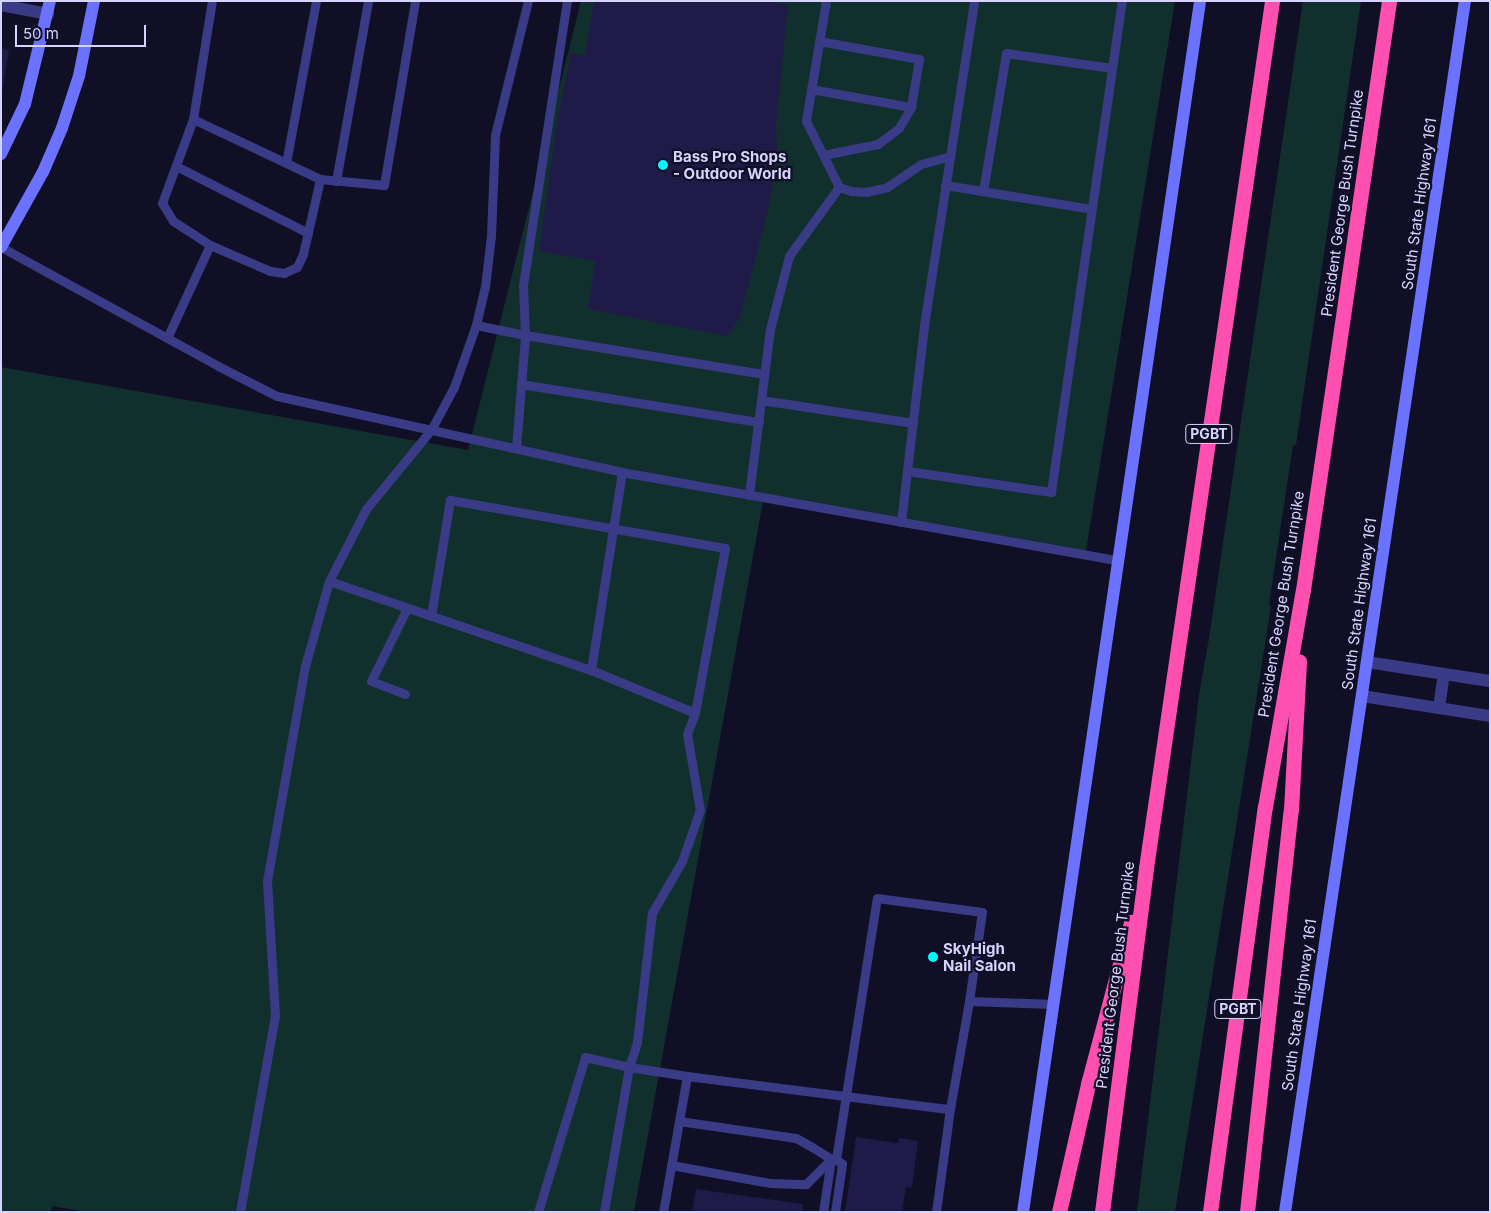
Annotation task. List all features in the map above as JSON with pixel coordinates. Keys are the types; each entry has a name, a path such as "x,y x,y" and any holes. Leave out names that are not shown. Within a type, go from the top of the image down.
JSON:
{"highway":[{"name":"President George Bush Turnpike","path":"1102,1212 1146,868 1272,1"},
{"name":"President George Bush Turnpike","path":"1210,1212 1265,807 1303,590 1389,1"},
{"path":"1247,1212 1291,810 1303,590"},
{"path":"1060,1212 1088,1084 1146,868"}],"main road":[{"path":"1,247 43,172 62,128 79,76 94,1"},
{"name":"South State Highway 161","path":"1285,1212 1465,1"},
{"path":"1023,1212 1198,5"},
{"path":"1,154 6,132 25,104 49,7"}],"street":[{"path":"1,5 49,7"},
{"path":"1367,662 1490,681"},
{"path":"1439,708 1444,674"},
{"path":"1362,696 1490,716"}],"lane":[{"path":"212,1 193,119 162,203 173,221 210,245 270,271 284,273 298,267 320,179"},
{"path":"286,163 316,1"},
{"path":"336,181 368,1"},
{"path":"193,119 320,179 384,185 415,1"},
{"path":"240,1212 275,1016 267,881 305,666 329,581 366,509 431,430 454,387 476,325 485,287 491,236 495,135 528,1"},
{"path":"516,448 525,335 523,285 567,1"},
{"path":"826,1 806,121 838,187 851,191 866,192 888,187 921,164 950,156"},
{"path":"901,522 922,342 974,1"},
{"path":"907,471 1051,492 1122,1"},
{"path":"819,42 919,59 910,107 899,128 878,144 823,155"},
{"path":"983,191 1006,54 1112,68"},
{"path":"811,89 910,107"},
{"path":"176,166 308,233"},
{"path":"946,185 1091,209"},
{"path":"749,495 770,329 789,256 838,187"},
{"path":"166,338 210,245"},
{"path":"1,247 166,338 278,396 622,472 1118,560"},
{"path":"476,325 525,335 764,374"},
{"path":"521,384 758,422"},
{"path":"761,400 913,423"},
{"path":"591,670 622,472"},
{"path":"431,616 450,500 724,548 696,713 687,734 700,810 682,861 652,913 637,1042 629,1067 604,1212"},
{"path":"329,581 591,670 696,713"},
{"path":"405,694 371,681 408,608"},
{"path":"823,1212 848,1096 878,898 982,912 950,1109 936,1212"},
{"path":"968,1001 1053,1004"},
{"path":"538,1212 585,1057 629,1067 687,1076 950,1109"},
{"path":"663,1212 687,1076"},
{"path":"679,1121 796,1138 834,1159 842,1164 835,1212"},
{"path":"671,1165 770,1183 806,1184 834,1159"}],"green space":[{"path":"581,1 1175,1 1085,557 763,501 634,1212 87,1212 52,1206 51,1212 1,1212 1,367 468,450"},
{"path":"1303,1 1361,1 1296,445 1293,445 1269,605 1271,606 1175,1212 1137,1212 1199,695"}],"building":[{"name":"Bass Pro Shops - Outdoor World","path":"594,1 764,1 788,5 776,125 777,156 769,206 740,317 728,336 588,309 595,261 539,251 557,123 571,53 585,56"},
{"path":"1,48 9,50 2,91 1,91"},
{"path":"856,1137 898,1143 899,1138 918,1141 912,1188 906,1187 902,1212 845,1212"},
{"path":"696,1189 803,1204 802,1212 692,1212"}],"place":[{"name":"Bass Pro Shops - Outdoor World","path":"663,165"},
{"name":"SkyHigh Nail Salon","path":"933,957"}]}
